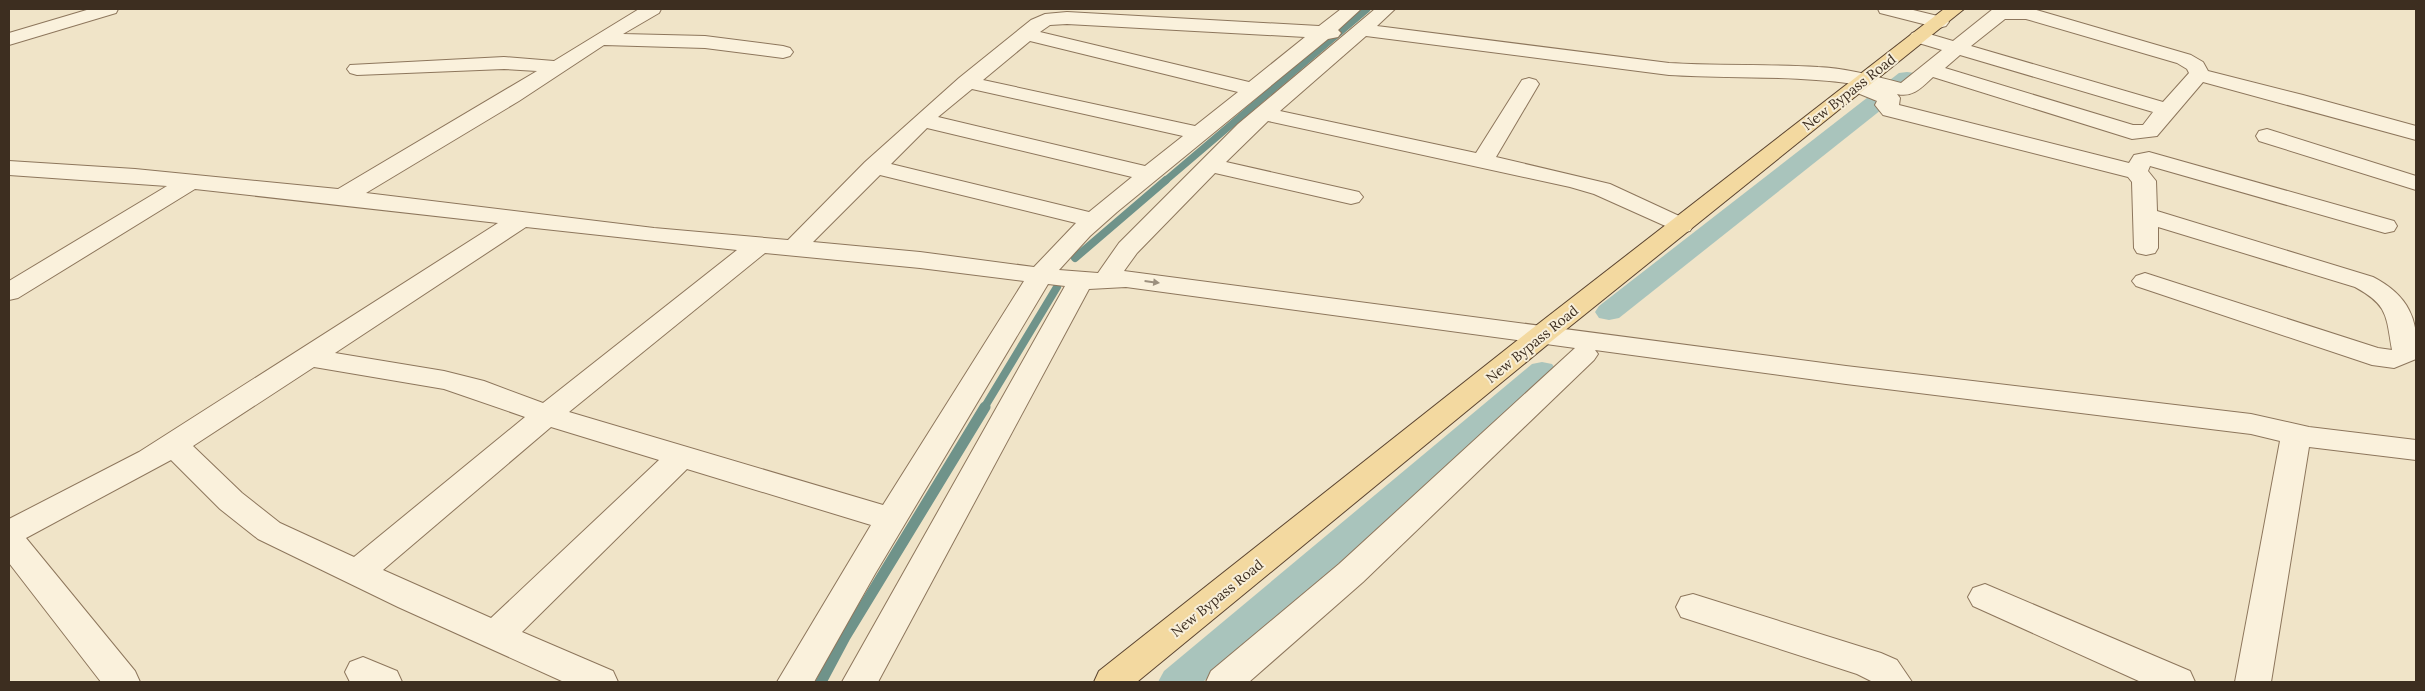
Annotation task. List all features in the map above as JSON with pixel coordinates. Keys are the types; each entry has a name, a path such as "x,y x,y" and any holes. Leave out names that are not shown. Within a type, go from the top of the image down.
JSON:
{"main road":[{"name":"New Bypass Road","path":"1112,682 1536,340 1681,226 1878,88 1943,34"}],"street":[{"path":"9,39 110,9"},
{"path":"342,197 512,98 600,39 652,9"},
{"path":"860,682 1091,280 1128,248 1342,33 1352,9"},
{"path":"795,682 891,519 1041,274 1094,220 1252,89 1342,33 1386,9"},
{"path":"1887,9 1943,34 2168,110"},
{"path":"1943,34 2000,13 2027,13 2184,59 2196,66 2200,76"},
{"path":"794,248 872,167 922,120 966,82 1045,20 1067,18 1342,33 1678,70 1801,72 1878,88 1907,89 1931,70 1943,34"},
{"path":"1026,34 1252,89"},
{"path":"600,39 705,42 783,52"},
{"path":"357,69 513,63 559,67"},
{"path":"1931,70 2132,132 2149,131 2194,78 2200,76 2212,77 2286,96 2416,133"},
{"path":"966,82 1199,133"},
{"path":"1482,161 1529,84"},
{"path":"1878,88 1890,99 1886,106 1891,110 2136,172 2144,181 2146,248"},
{"path":"1263,114 1575,181 1602,189 1681,226"},
{"path":"922,120 1149,174"},
{"path":"2267,136 2416,183"},
{"path":"2136,172 2142,160 2149,159 2385,226"},
{"path":"1211,165 1351,197"},
{"path":"872,167 1094,220"},
{"path":"9,168 190,182 342,197 520,220 1041,274 1091,280 1119,296 1536,340 2251,424 2302,437 2416,450"},
{"path":"9,292 190,182"},
{"path":"2145,215 2364,282 2379,289 2391,297 2396,305 2406,353 2399,358 2390,360 2372,356 2145,281"},
{"path":"9,533 117,479 174,445 520,220"},
{"path":"358,572 548,414 759,245"},
{"path":"1536,340 1584,354 1998,412 2260,440 2302,437"},
{"path":"1224,682 1351,573 1584,354"},
{"path":"309,357 444,380 474,388 548,414 891,519"},
{"path":"2253,682 2302,437"},
{"path":"174,445 231,501 269,531 495,636 600,682"},
{"path":"495,636 682,456"},
{"path":"9,540 122,682"},
{"path":"1985,597 2177,682"},
{"path":"1693,607 1868,663 1884,670 1894,682"}],"waterway":[{"path":"1165,181 1367,9"},
{"path":"1609,312 1907,78"},
{"path":"1075,258 1166,180"},
{"path":"984,408 1057,287"},
{"path":"1177,682 1542,371"},
{"path":"821,682 845,637 985,407"}]}
